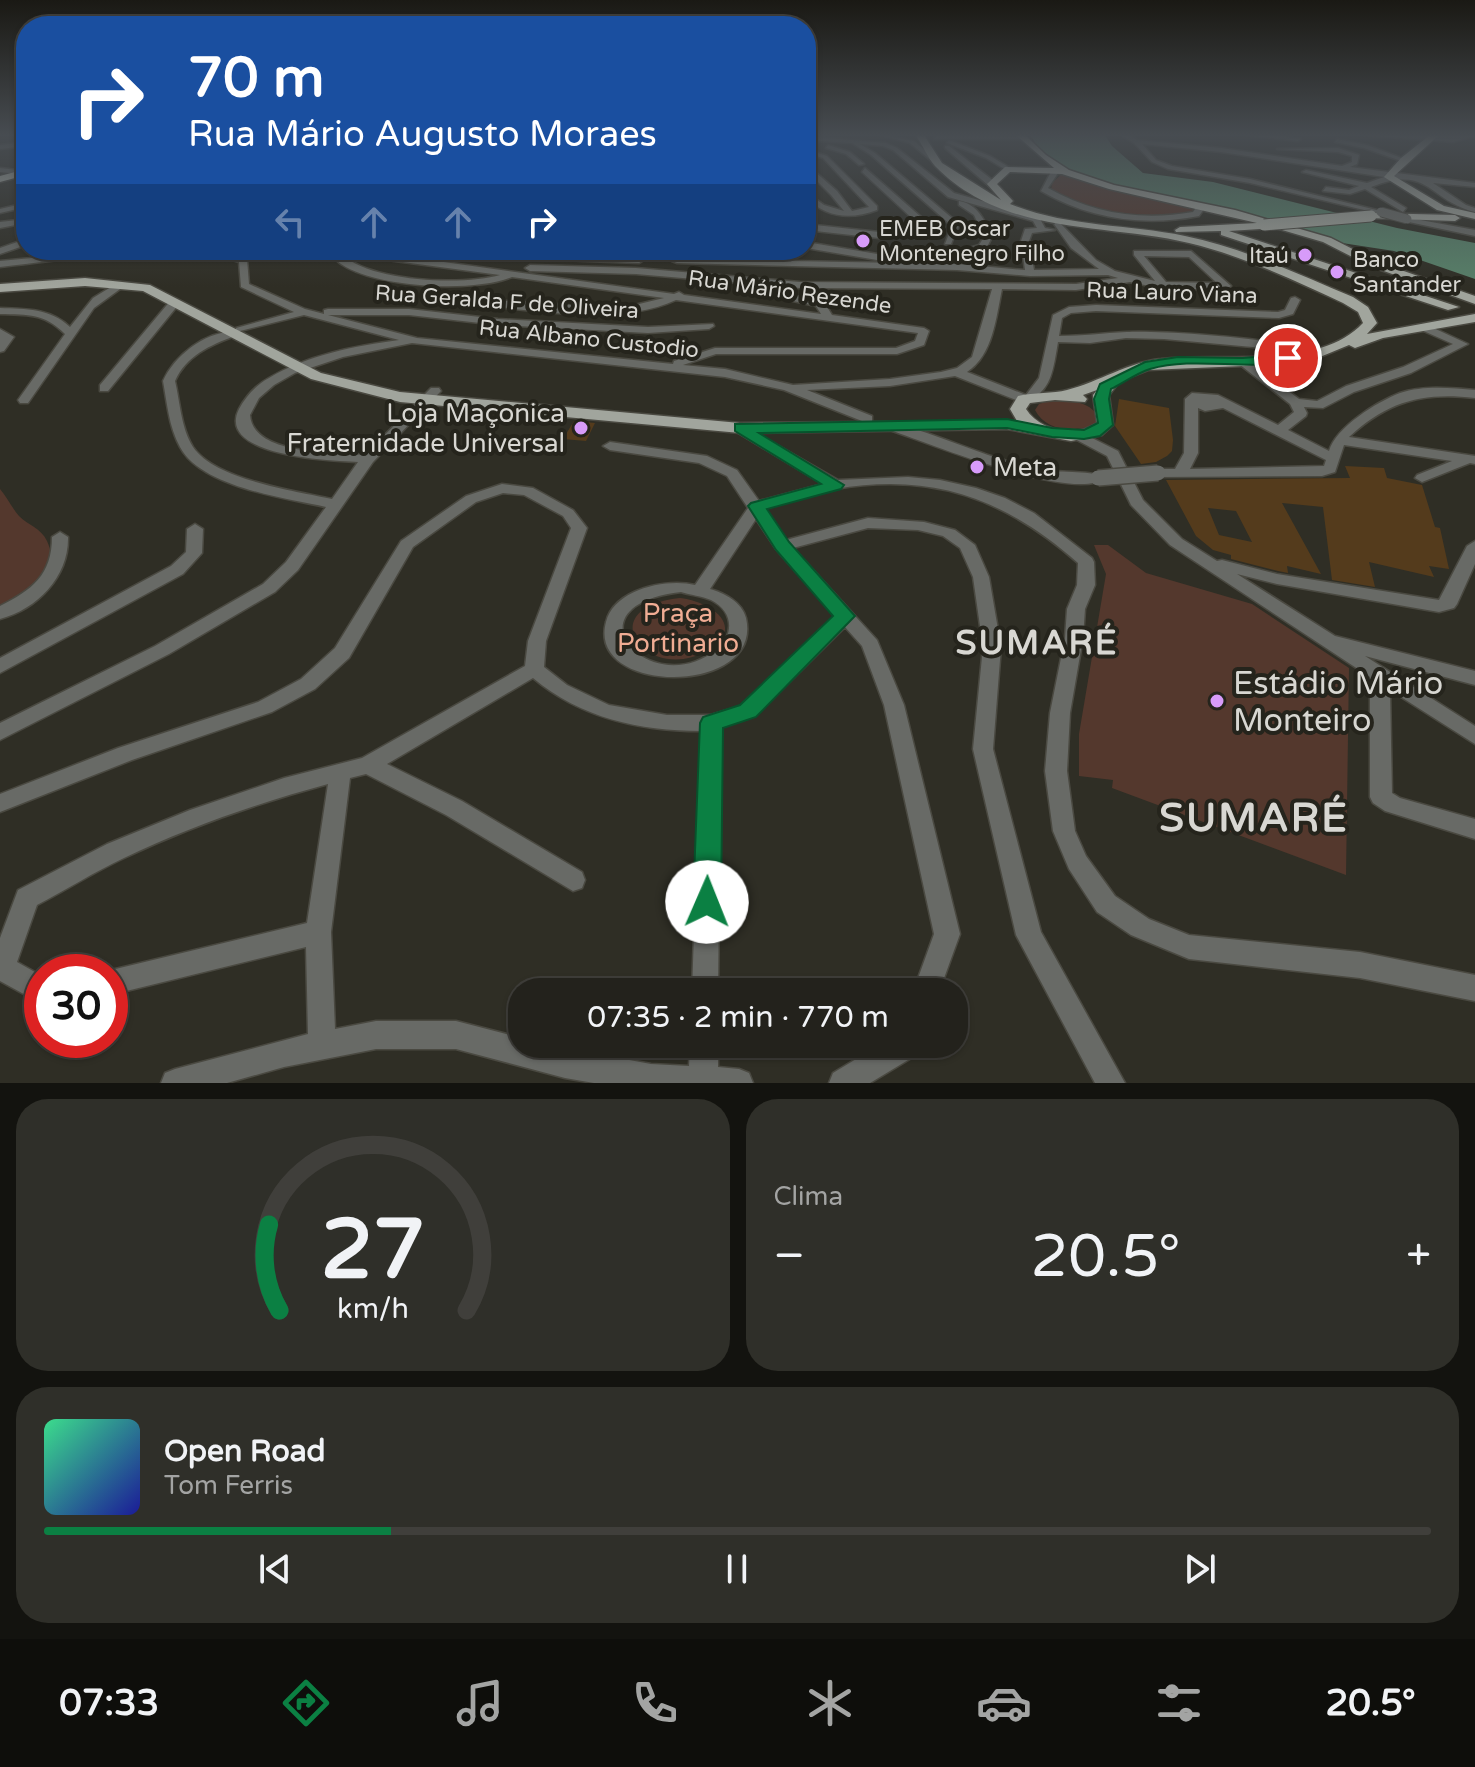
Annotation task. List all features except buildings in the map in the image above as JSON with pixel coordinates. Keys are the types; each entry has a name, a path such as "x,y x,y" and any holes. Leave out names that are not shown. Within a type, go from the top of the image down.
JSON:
{"main road":[{"path":"972,186 987,196 1060,227 1201,230 1376,214 1475,215"},
{"path":"994,186 1019,211"},
{"path":"1105,186 1195,205 1327,240 1374,264 1475,300"},
{"path":"1403,186 1441,208 1475,215"},
{"path":"1130,230 1237,252 1348,300 1363,310 1370,323 1367,329 1316,353"},
{"path":"1201,230 1234,236 1475,316"},
{"path":"0,286 82,277 146,282 167,287 235,332"},
{"path":"0,286 56,282 146,288 351,387 400,397 432,395 745,420 985,415 1024,402 1061,396 1113,380 1145,366 1243,362 1339,350 1380,334 1475,316"},
{"path":"1102,422 1101,395 1113,380"},
{"path":"432,395 740,428 1007,424 1078,435 1102,422"},
{"path":"1061,396 1086,402 1102,422"},
{"path":"1024,402 1027,423 1040,429"}],"street":[{"path":"824,186 850,214"},
{"path":"816,208 850,214 874,208 854,186"},
{"path":"865,186 866,197"},
{"path":"816,228 875,236 897,236 922,229 918,219 883,186"},
{"path":"909,186 956,226 948,242"},
{"path":"816,246 880,258 944,256 983,247 988,237 977,214 939,186"},
{"path":"1047,186 1044,189 1081,210 1121,216 1179,217 1196,214 1200,209 1195,205"},
{"path":"1267,186 1376,214 1475,233"},
{"path":"1307,186 1346,193 1366,186 1403,210"},
{"path":"1431,186 1475,215"},
{"path":"951,195 1036,219 1043,231"},
{"path":"4,199 16,197"},
{"path":"816,205 820,209"},
{"path":"1030,273 1025,241 1028,231 1060,227 1084,255 1108,272 1127,280 1164,286 1226,286 1191,254 1137,253 1164,286"},
{"path":"0,264 34,260"},
{"path":"242,260 244,285 303,312"},
{"path":"338,260 349,268 440,283 488,283 526,269 680,273 820,304 828,317"},
{"path":"349,268 358,260"},
{"name":"Rua Mário Rezende","path":"453,260 513,274 924,331 920,343 897,351 715,351 669,365"},
{"path":"707,260 957,267 1030,273 1108,272"},
{"path":"793,260 793,264"},
{"path":"720,280 800,285 1076,287 1127,280"},
{"path":"24,400 81,315 96,298 122,284"},
{"path":"788,387 861,384 959,373 974,363 998,287"},
{"path":"459,300 612,310 659,306 679,295"},
{"name":"Rua Lauro Viana","path":"1024,402 1045,378 1057,317 1069,310 1096,308 1279,315 1289,312 1295,300"},
{"path":"104,388 175,302"},
{"path":"0,311 34,312 55,318 71,334"},
{"path":"303,312 235,332 194,350 171,373 169,381 184,444 201,465 293,496 336,504"},
{"name":"Rua Geralda F de Oliveira","path":"303,312 409,312 498,322 635,329 709,326"},
{"name":"Rua Albano Custodio","path":"303,312 417,341 725,373 788,387 867,419"},
{"path":"1295,402 1319,405 1350,389 1407,370 1462,344 1423,327"},
{"path":"0,332 8,337 0,349"},
{"path":"1053,339 1164,336 1286,347 1316,353"},
{"path":"368,459 294,452 254,439 242,417 246,406 270,383 305,365 376,346 417,341"},
{"path":"1243,362 1295,402 1301,413 1280,430"},
{"path":"959,373 1024,402"},
{"path":"1045,378 1047,388 1061,396"},
{"path":"895,427 1012,466 1080,479 1158,473 1322,472 1330,469 1339,440 1356,424 1404,396 1469,393 1475,409"},
{"path":"0,732 162,650 269,588 292,566 368,459 432,395"},
{"path":"1180,473 1191,453 1192,400 1213,407 1219,405 1217,400 1333,458"},
{"path":"1102,422 1136,502 1159,527 1320,638 1475,736"},
{"path":"740,428 835,485"},
{"path":"1078,435 1113,454"},
{"path":"1339,440 1471,460"},
{"path":"610,446 702,459 732,473 782,546 870,644 894,705 947,934 931,978"},
{"path":"1422,478 1471,460"},
{"path":"701,589 757,506 835,485 908,479 947,485 1002,500 1062,540 1086,562 1086,585 1076,609 1074,638 1060,713 1056,771 1064,831 1077,862 1106,904 1140,927 1189,947 1360,965 1475,988"},
{"path":"0,803 125,754 265,707 308,684 342,653 407,544 471,499 502,488 528,491 568,513 579,528 537,641 534,669"},
{"path":"782,546 868,523 918,525 949,533 967,545 981,577 992,647 983,749 1029,935 1111,1083"},
{"path":"0,666 177,570 194,553 195,529"},
{"path":"0,613 20,603 52,579 62,547 60,537"},
{"path":"1201,558 1265,577 1439,606 1448,604 1475,546"},
{"path":"662,589 701,589 731,605 739,618 740,632 735,646 722,658 704,667 661,671 625,656 616,643 613,629 617,616 628,604 662,589"},
{"path":"534,669 560,690 605,712 667,723 711,723 748,711 845,616"},
{"path":"1320,638 1475,678"},
{"path":"24,981 2,968 27,898 115,851 198,817 284,787 368,765 534,669"},
{"path":"1380,676 1381,797 1393,805 1475,829"},
{"path":"705,978 711,723"},
{"path":"368,765 454,808 573,880"},
{"path":"322,1045 318,932 340,774"},
{"path":"128,978 318,932"},
{"path":"175,1083 322,1045 376,1035 456,1035 565,1064 651,1078 739,1083"},
{"path":"705,1058 706,1082"},
{"path":"843,1083 888,1058"}],"green space":[{"path":"1052,186 1115,186 1196,210 1158,217 1108,214 1074,206 1051,190"},
{"path":"1051,400 1087,406 1101,422 1084,428 1056,427 1040,418 1035,410 1039,404"},
{"path":"0,489 19,516 44,537 51,553 50,563 38,582 0,607"},
{"name":"Estádio Mário Monteiro","path":"1094,545 1108,545 1146,573 1252,604 1349,668 1346,875 1112,788 1113,780 1079,776 1079,734 1106,574"},
{"name":"Praça Portinario","path":"680,598 712,609 720,616 725,632 708,650 686,659 665,658 649,652 637,641 633,628 637,615 652,605"}],"shaded area":[{"path":"1111,186 1227,186 1397,228 1475,243 1475,279 1394,251 1342,243 1271,220"}],"place":[{"name":"EMEB Oscar Montenegro Filho","path":"863,241"},
{"name":"Itaú","path":"1305,255"},
{"name":"Banco Santander","path":"1337,272"},
{"name":"Loja Maçonica Fraternidade Universal","path":"581,428"},
{"name":"Meta","path":"977,467"},
{"name":"Estádio Mário Monteiro","path":"1217,701"}],"district":[{"name":"SUMARÉ","path":"1037,642"},
{"name":"SUMARÉ","path":"1254,817"}],"route":[{"path":"707,902 711,723 748,711 845,616 782,546 757,506 835,485 740,428 1018,424 1052,433 1084,435 1094,433 1105,425 1101,399 1105,387 1113,380 1145,366 1178,361 1243,362 1288,358"}]}
